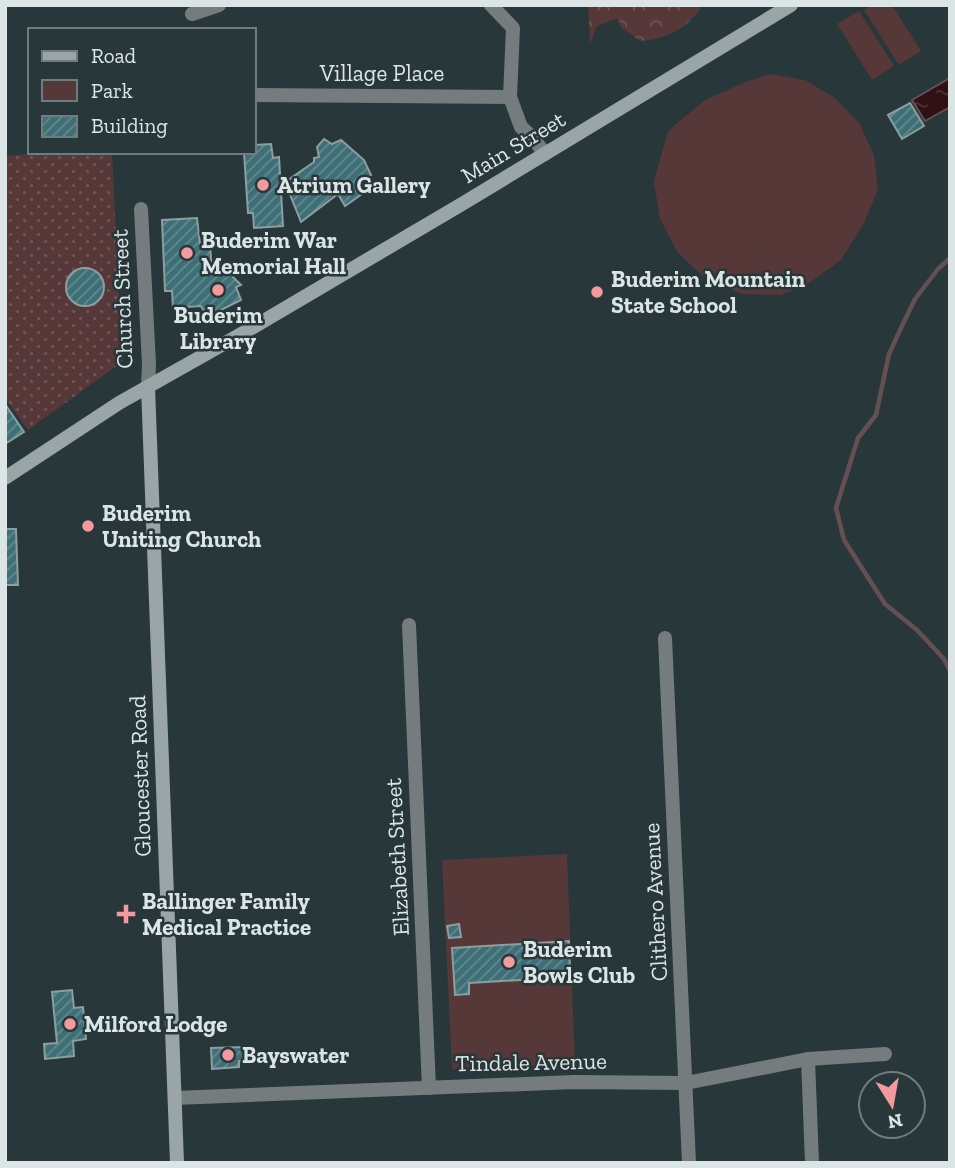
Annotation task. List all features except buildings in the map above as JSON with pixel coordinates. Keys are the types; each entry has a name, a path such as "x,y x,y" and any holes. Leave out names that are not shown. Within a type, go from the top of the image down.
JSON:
{"main road":[{"name":"Main Street","path":"5,478 119,403 261,323 791,5"},
{"name":"Gloucester Road","path":"148,387 177,1163"}],"street":[{"path":"192,14 219,5"},
{"path":"491,5 513,28 510,97 521,127 545,154"},
{"name":"Village Place","path":"256,95 510,97"},
{"name":"Church Street","path":"141,209 148,387"},
{"name":"Elizabeth Street","path":"409,625 429,1088"},
{"name":"Clithero Avenue","path":"664,638 689,1163"},
{"name":"Tindale Avenue","path":"175,1098 574,1082 686,1083 808,1059 885,1054"},
{"path":"808,1059 812,1163"}],"green space":[{"path":"588,5 703,5 683,26 668,35 640,41 622,28 617,18 597,26 590,44"},
{"path":"872,5 892,5 921,51 899,65 864,10"},
{"path":"859,11 894,66 872,80 837,24"},
{"path":"770,74 805,80 835,98 859,123 874,155 878,189 865,221 841,260 806,285 781,295 742,294 706,279 678,253 660,219 654,181 668,131 705,100"},
{"path":"112,154 122,362 28,430 5,398 5,156"},
{"name":"Buderim Bowls Club","path":"567,854 575,1064 452,1069 442,860"}],"water":[{"path":"950,78 950,107 925,121 912,100"}],"waterway":[{"path":"950,258 915,299 889,354 876,415 858,438 836,508 844,540 885,604 917,630 944,659 950,671"}],"place":[{"name":"Atrium Gallery","path":"263,185"},
{"name":"Buderim War Memorial Hall","path":"187,253"},
{"name":"Buderim Library","path":"218,290"},
{"name":"Buderim Mountain State School","path":"597,292"},
{"name":"Buderim Uniting Church","path":"88,526"},
{"name":"Ballinger Family Medical Practice","path":"126,914"},
{"name":"Buderim Bowls Club","path":"509,962"},
{"name":"Milford Lodge","path":"70,1024"},
{"name":"Bayswater","path":"228,1055"}]}
